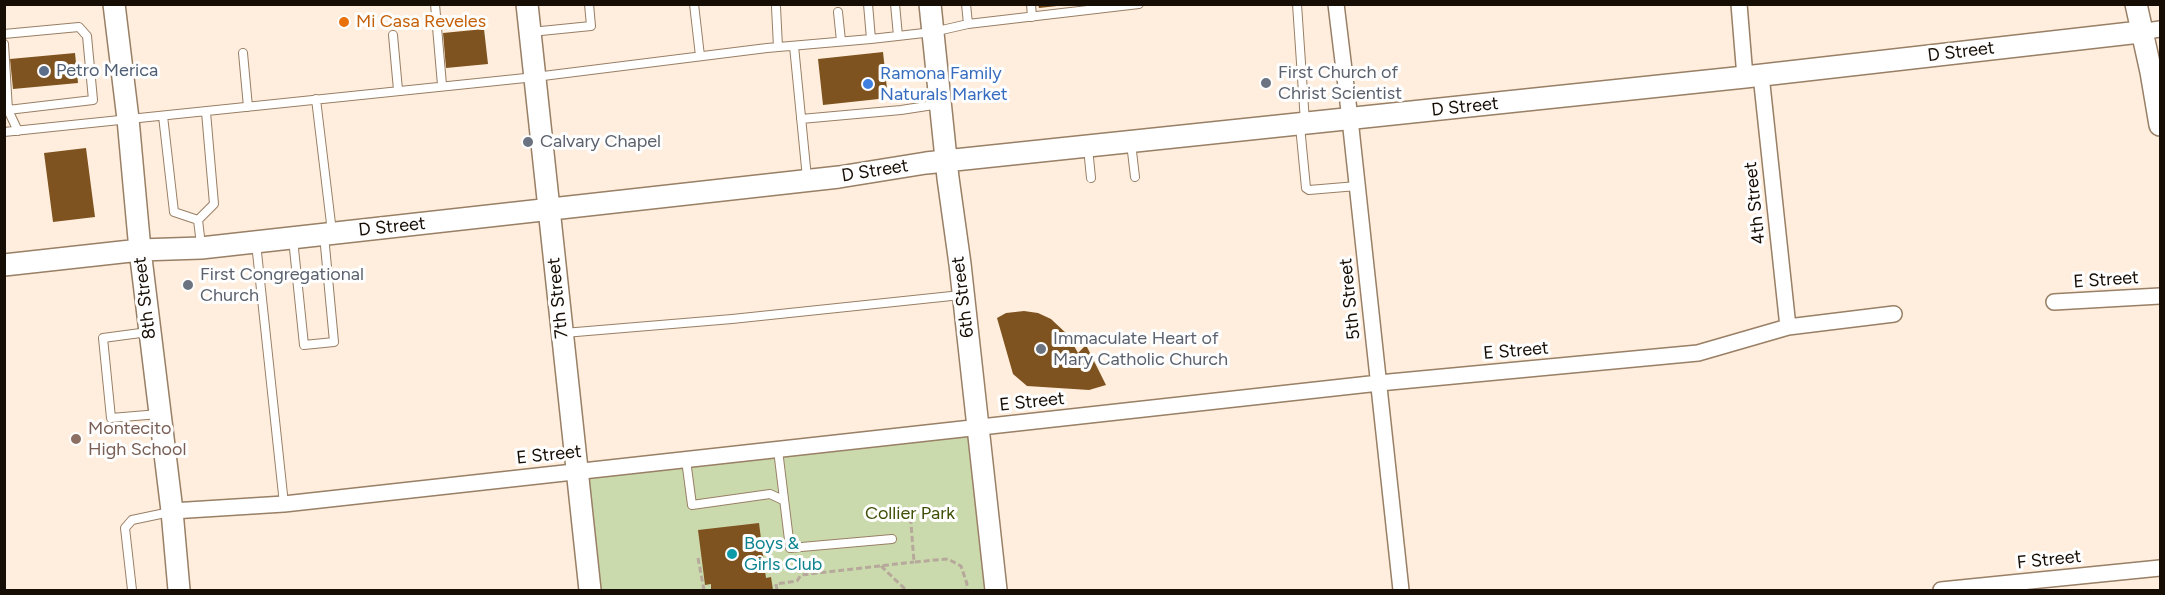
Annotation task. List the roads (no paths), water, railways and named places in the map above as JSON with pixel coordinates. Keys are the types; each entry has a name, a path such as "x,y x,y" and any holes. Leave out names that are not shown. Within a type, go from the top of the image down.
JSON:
{"street":[{"name":"8th Street","path":"114,4 149,332 172,511 178,591"},
{"name":"7th Street","path":"527,4 590,591"},
{"name":"6th Street","path":"930,4 996,591"},
{"name":"5th Street","path":"1336,4 1358,186 1401,591"},
{"name":"4th Street","path":"1739,4 1753,76 1788,327"},
{"path":"2136,4 2150,30 2151,72 2160,125"},
{"name":"D Street","path":"4,265 140,250 201,248 293,238 807,181 946,161 1753,76 2150,30"},
{"name":"E Street","path":"2054,302 2160,296"},
{"name":"E Street","path":"172,511 284,504 1379,383 1698,353 1788,327 1894,314"},
{"name":"F Street","path":"1941,591 2160,568"}],"lane":[{"path":"440,4 435,5 442,85"},
{"path":"530,32 591,26 589,4"},
{"path":"693,4 700,57"},
{"path":"868,4 871,39"},
{"path":"895,4 898,36"},
{"path":"966,4 968,24"},
{"path":"1031,4 1032,17"},
{"path":"4,132 535,77 778,47 933,32 968,24 1139,4"},
{"path":"1296,4 1306,188 1309,190 1358,186"},
{"path":"776,7 778,47"},
{"path":"838,12 841,41"},
{"path":"4,34 79,27 87,36 93,100 8,110"},
{"path":"393,35 398,90"},
{"path":"4,44 8,110 18,131"},
{"path":"794,46 807,181"},
{"path":"243,53 248,107"},
{"path":"293,238 304,345 334,342 328,234 316,99"},
{"path":"801,119 940,104"},
{"path":"198,220 214,204 206,112"},
{"path":"163,116 174,212 198,220"},
{"path":"1131,142 1135,177"},
{"path":"1088,146 1091,178"},
{"path":"198,220 201,248"},
{"path":"256,242 284,504"},
{"path":"562,333 732,319 963,295"},
{"path":"149,332 103,338 111,418 159,414"},
{"path":"778,450 790,548 892,539"},
{"path":"686,460 692,505 770,494 783,500"},
{"path":"132,591 125,528 132,520 172,511"}],"place":[{"name":"Mi Casa Reveles","path":"344,22"},
{"name":"Petro Merica","path":"44,71"},
{"name":"First Church of Christ Scientist","path":"1266,83"},
{"name":"Ramona Family Naturals Market","path":"868,84"},
{"name":"Calvary Chapel","path":"528,142"},
{"name":"First Congregational Church","path":"188,285"},
{"name":"Immaculate Heart of Mary Catholic Church","path":"1041,349"},
{"name":"Montecito High School","path":"76,439"},
{"name":"Boys & Girls Club","path":"732,554"}],"park label":[{"name":"Collier Park","path":"910,514"}]}
